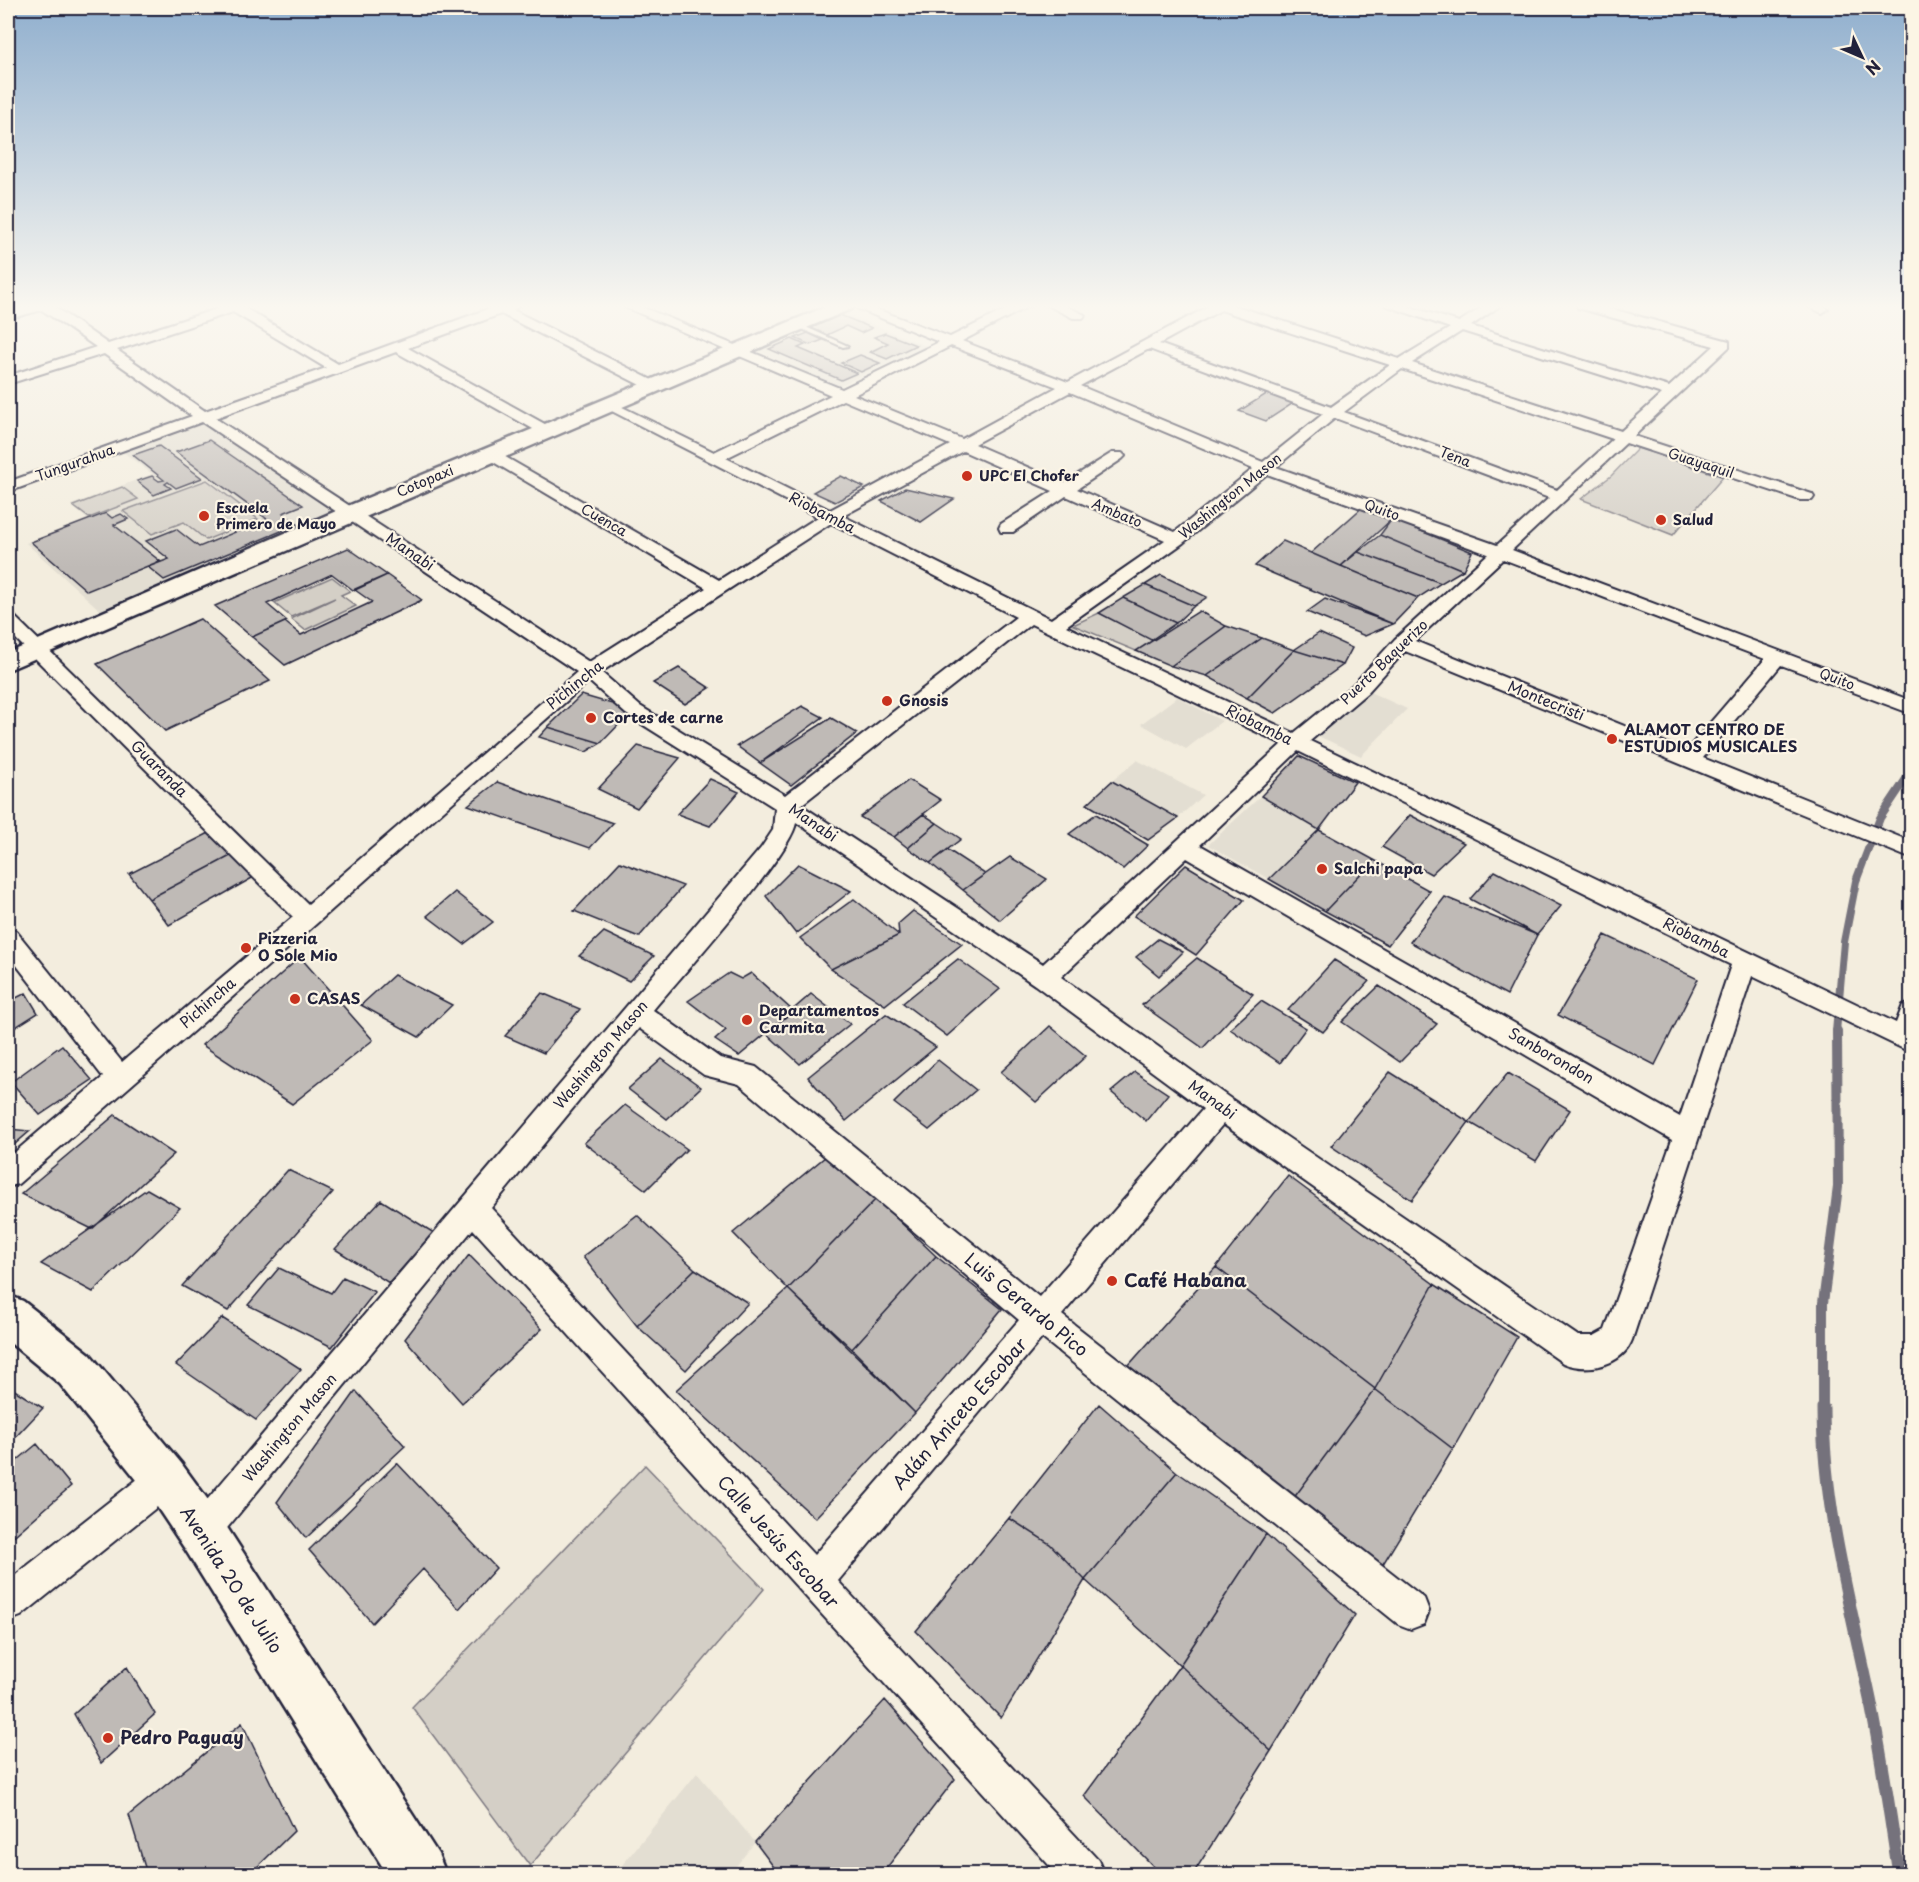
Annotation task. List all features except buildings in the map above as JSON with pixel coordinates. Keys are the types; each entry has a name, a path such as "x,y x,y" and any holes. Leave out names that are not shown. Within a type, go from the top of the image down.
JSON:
{"street":[{"name":"Manabi","path":"169,393 589,671 633,710 786,805 1044,978 1221,1107 1574,1352 1597,1352 1617,1340 1688,1135"},
{"name":"Tungurahua","path":"8,487 271,393"},
{"path":"479,393 547,431"},
{"name":"Cotopaxi","path":"8,662 351,513 636,393"},
{"name":"Ambato","path":"836,393 961,444 1177,539"},
{"path":"714,458 850,393"},
{"name":"Pichincha","path":"8,1175 308,918 589,671 718,586 829,517 1055,393"},
{"name":"Quito","path":"1083,393 1264,468 1500,552 1911,708"},
{"name":"Tena","path":"1281,393 1559,496"},
{"name":"Washington Mason","path":"1053,626 1177,539 1361,393"},
{"name":"Guayaquil","path":"1486,393 1806,497"},
{"name":"Puerto Baquerizo","path":"1044,978 1296,742 1361,688 1402,643 1670,393"},
{"name":"Riobamba","path":"606,405 1029,616 1296,742 1907,1041"},
{"name":"Cuenca","path":"490,454 718,586"},
{"path":"1007,528 1117,456"},
{"path":"786,805 1029,616"},
{"name":"Guaranda","path":"8,621 308,918"},
{"name":"Montecristi","path":"1402,643 1911,850"},
{"path":"1691,759 1778,656"},
{"name":"Washington Mason","path":"202,1532 769,854 783,831 786,805"},
{"name":"Sanborondon","path":"1186,847 1688,1135"},
{"path":"8,937 107,1066 120,1079"},
{"path":"1688,1135 1744,962"},
{"name":"Luis Gerardo Pico","path":"636,1012 713,1067 747,1076 1042,1319 1411,1611"},
{"path":"1907,1041 1911,1012"},
{"name":"Adán Aniceto Escobar","path":"814,1582 1042,1319 1221,1107"},
{"name":"Calle Jesús Escobar","path":"473,1209 1084,1875"},
{"name":"Avenida 20 de Julio","path":"8,1315 75,1370 165,1479 202,1532 418,1875"},
{"path":"8,1603 165,1479"}],"shaded area":[{"name":"Escuela Primero de Mayo","path":"203,423 333,512 101,611 26,543 87,519 71,505 152,474 123,452"},
{"path":"1638,448 1723,477 1673,535 1581,499 1611,476"},
{"path":"207,480 258,519 206,540 184,522 152,534 123,511"},
{"path":"122,487 138,499 89,518 73,506"},
{"path":"332,577 350,591 341,595 356,606 305,630 291,619 335,598 291,617 274,603"},
{"path":"1099,613 1153,640 1136,651 1073,625"},
{"path":"1361,688 1407,709 1361,756 1314,734"},
{"path":"1177,697 1222,721 1186,749 1141,724"},
{"path":"1137,760 1203,795 1178,818 1112,781"},
{"path":"1261,796 1319,830 1269,879 1208,845"},
{"path":"645,1465 764,1589 530,1866 412,1707"},
{"path":"697,1773 755,1842 730,1874 615,1874"}],"waterway":[{"path":"1836,1032 1844,942 1856,881 1880,818 1912,770"},
{"path":"1823,1408 1823,1303 1838,1187 1837,1031"},
{"path":"1823,1408 1824,1444 1833,1518 1874,1721 1899,1874"}],"place":[{"name":"UPC El Chofer","path":"967,476"},
{"name":"Escuela Primero de Mayo","path":"204,516"},
{"name":"Salud","path":"1661,520"},
{"name":"Gnosis","path":"887,701"},
{"name":"Cortes de carne","path":"591,718"},
{"name":"ALAMOT CENTRO DE ESTUDIOS MUSICALES","path":"1612,739"},
{"name":"Salchi papa","path":"1322,869"},
{"name":"Pizzeria O Sole Mio","path":"246,948"},
{"name":"CASAS","path":"295,999"},
{"name":"Departamentos Carmita","path":"747,1020"},
{"name":"Café Habana","path":"1112,1281"},
{"name":"Pedro Paguay","path":"108,1738"}]}
